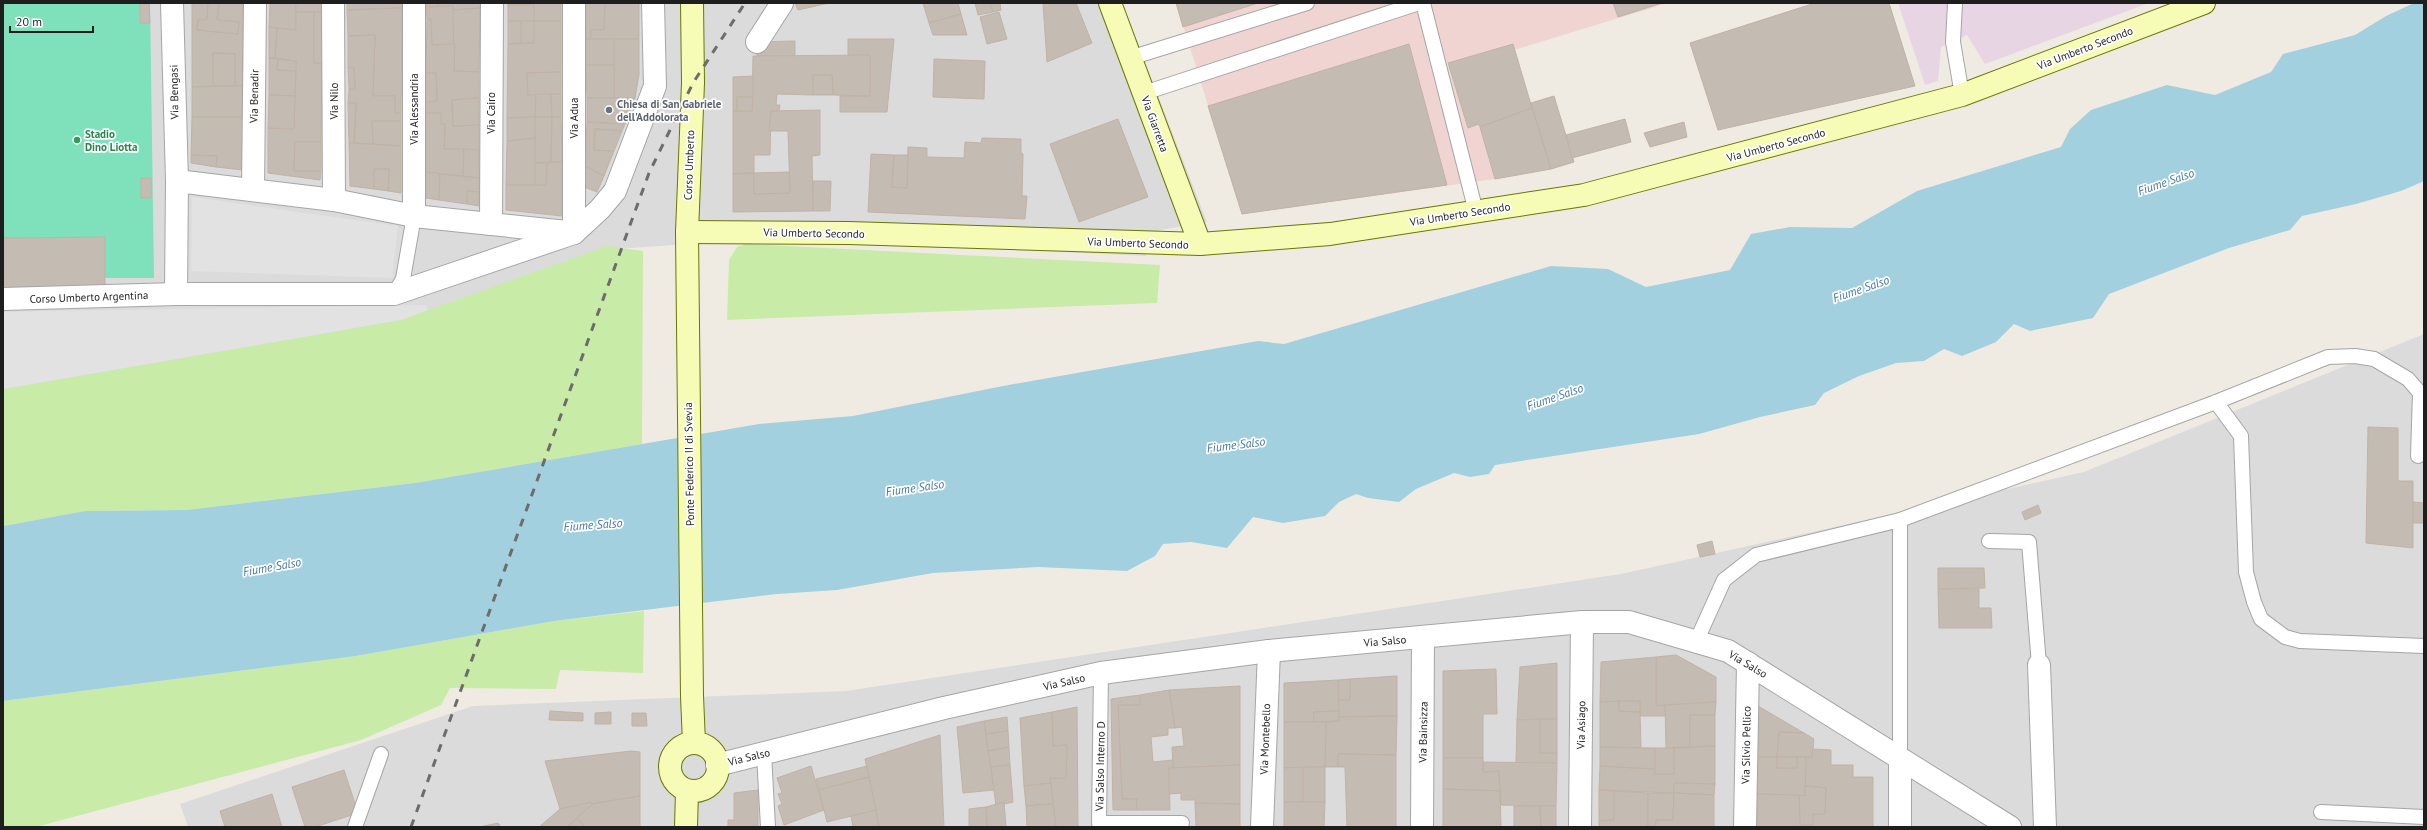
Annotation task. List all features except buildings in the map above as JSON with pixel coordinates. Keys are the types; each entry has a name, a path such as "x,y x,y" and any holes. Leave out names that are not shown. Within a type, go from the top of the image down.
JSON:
{"main road":[{"name":"Corso Umberto","path":"687,232 693,83 692,3"},
{"name":"Via Giarretta","path":"1110,3 1200,244"},
{"name":"Via Umberto Secondo","path":"687,232 849,233 1200,244 1330,234 1476,212 1584,195 1962,95 2204,3"},
{"name":"Ponte Federico II di Svevia","path":"687,232 692,696 694,743"},
{"path":"694,743 706,746 714,754 717,765 716,777 709,786 698,791 687,790 677,785 671,775 670,764 674,753 683,746 694,743"},
{"path":"686,827 687,790"}],"street":[{"name":"Via Bengasi","path":"172,3 177,181 176,294"},
{"name":"Via Benadir","path":"253,190 255,3"},
{"name":"Via Nilo","path":"334,3 334,200"},
{"name":"Via Alessandria","path":"414,3 414,216"},
{"name":"Via Cairo","path":"491,224 492,3"},
{"name":"Via Adua","path":"574,3 574,233"},
{"path":"177,181 334,200 414,216 574,233 600,209 615,191 655,86 653,3"},
{"path":"757,42 782,3"},
{"name":"Corso Umberto Argentina","path":"3,299 176,294 394,294 574,233"},
{"name":"Via Salso","path":"717,765 944,708 1101,673 1269,652 1423,637 1582,622 1629,622 1728,651 2010,827"},
{"name":"Via Asiago","path":"1580,827 1582,622"},
{"name":"Via Bainsizza","path":"1422,827 1423,637"},
{"name":"Via Montebello","path":"1262,827 1269,652"},
{"name":"Via Silvio Pellico","path":"1745,827 1748,663"},
{"path":"2039,665 2045,827"},
{"path":"1900,759 1900,827"}],"lane":[{"path":"1130,58 1307,3"},
{"path":"1144,93 1419,3"},
{"path":"1422,3 1476,212"},
{"path":"1955,3 1953,42 1962,95"},
{"path":"394,294 403,279 414,216"},
{"path":"1696,642 1724,580 1756,555 1900,520 2216,402 2328,357 2355,356 2374,359 2408,379 2420,393 2418,456"},
{"path":"2216,402 2241,436 2246,572 2254,602 2261,619 2285,636 2300,641 2424,646"},
{"path":"1900,520 1900,759"},
{"path":"1989,541 2029,542 2039,665"},
{"name":"Via Salso Interno D","path":"1101,673 1099,823 1182,823"},
{"path":"355,827 380,754"},
{"path":"764,754 768,827"},
{"path":"2321,812 2424,817"}],"shaded area":[{"path":"3,3 1122,3 1207,222 1144,233 1146,256 920,245 728,241 618,249 386,337 3,401"},
{"path":"1176,3 1668,3 1514,50 1513,44 1447,63 1468,128 1479,124 1495,179 1242,214"},
{"path":"1898,3 2149,3 1985,64 1967,35 1941,47 1938,81 1925,85"},
{"path":"192,197 398,226 392,278 191,271"},
{"path":"426,305 428,310 401,320 3,389 3,312"},
{"path":"2424,334 2424,827 188,827 180,804 473,706 846,691 1621,574 2084,472"}],"green space":[{"name":"Stadio Dino Liotta","path":"3,3 150,3 154,278 105,278 105,288 3,288"},
{"path":"745,244 1160,265 1157,303 727,320 729,260 737,247"},
{"path":"607,246 643,251 642,444 415,483 186,510 85,511 3,526 3,389 401,320"},
{"path":"644,611 643,673 560,670 556,689 450,688 441,705 361,740 36,827 3,827 3,701 356,656 554,621"}],"water":[{"name":"Fiume Salso","path":"2414,3 2424,3 2424,181 2401,191 2356,204 2302,216 2290,230 2229,248 2109,294 2093,318 2030,331 2014,324 1996,342 1962,356 1944,349 1924,361 1896,363 1859,376 1824,393 1815,405 1760,417 1699,434 1495,465 1489,474 1470,477 1454,473 1416,489 1399,502 1368,498 1356,494 1339,502 1325,516 1283,523 1253,517 1227,548 1191,542 1163,544 1155,556 1127,571 1038,567 933,573 837,590 777,594 554,621 356,656 3,701 3,526 85,511 186,510 415,483 759,424 853,416 1003,386 1258,341 1284,344 1551,266 1608,269 1646,287 1730,270 1751,234 1790,227 1852,228 1917,191 2061,147 2070,129 2091,110 2167,85 2215,95 2271,72 2283,54 2355,35 2386,16"}],"railway":[{"path":"411,827 649,173 693,83 745,3"}],"place":[{"name":"Chiesa di San Gabriele dell'Addolorata","path":"609,110"},
{"name":"Stadio Dino Liotta","path":"77,140"}]}
